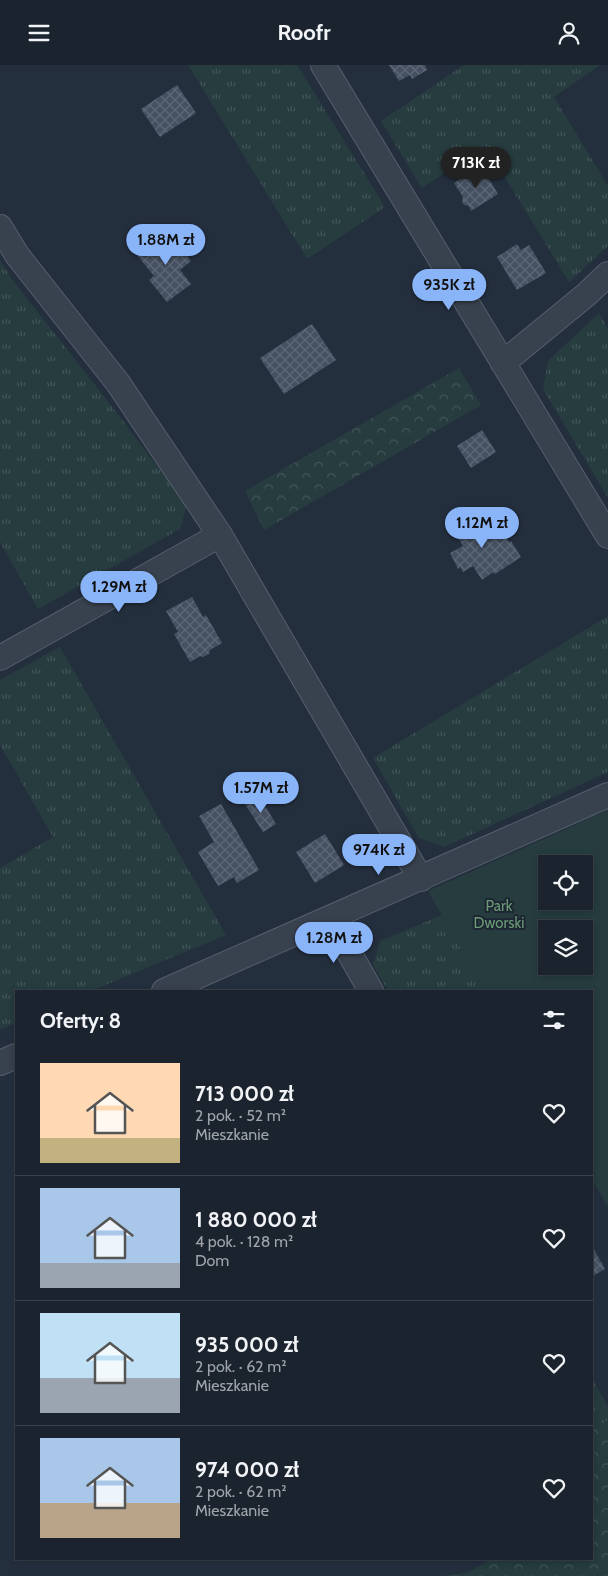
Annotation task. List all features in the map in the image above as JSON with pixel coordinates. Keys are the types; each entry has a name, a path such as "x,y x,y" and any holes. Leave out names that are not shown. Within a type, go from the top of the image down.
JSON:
{"street":[{"path":"323,65 608,537"},
{"path":"0,227 17,255 118,383 220,535 421,879"},
{"path":"503,363 587,294 608,274"},
{"path":"0,658 220,535"},
{"path":"166,990 608,795"},
{"path":"330,919 370,990"},
{"path":"0,1063 15,1056"}],"green space":[{"path":"188,65 297,65 385,207 307,259"},
{"path":"464,65 600,65 554,97 608,186 608,246 569,282 485,145 422,188 381,121"},
{"path":"0,260 11,278 187,505 180,529 38,609 0,542"},
{"path":"599,313 608,329 608,498 543,389 548,361"},
{"path":"459,368 481,405 264,530 245,491"},
{"path":"608,616 608,772 444,847 419,838 373,758"},
{"path":"60,647 226,935 93,990 15,990 15,1023 0,1030 0,868 53,837 0,745 0,680"},
{"name":"Park Dworski","path":"608,810 608,1207 593,1181 593,990 484,990 428,891"},
{"path":"442,915 484,990 387,990 373,965 380,941"},
{"path":"593,1382 608,1407 608,1420 593,1430"},
{"path":"608,1420 608,1576 443,1576 468,1573 489,1560 593,1560 593,1430"}],"building":[{"path":"389,65 425,65 427,70 412,79 410,75 399,81"},
{"path":"177,85 196,113 160,137 141,109"},
{"path":"481,166 498,194 471,211 469,206 464,205 463,197 454,183"},
{"path":"170,234 191,261 180,270 191,284 167,302 149,280 154,276 137,255 145,249 142,245 153,237 157,244"},
{"path":"517,244 521,250 529,245 546,273 517,290 497,257"},
{"path":"312,324 336,360 284,394 260,358"},
{"path":"482,430 496,452 471,468 457,446"},
{"path":"473,513 484,532 493,528 499,538 505,535 521,557 482,580 473,566 463,572 460,567 458,569 450,553 463,546 451,526"},
{"path":"192,597 203,617 206,615 222,643 210,650 209,654 203,657 200,656 190,662 174,634 178,632 166,611"},
{"path":"259,796 276,824 263,832 245,804"},
{"path":"221,804 259,870 237,883 234,877 218,886 198,852 214,842 199,816"},
{"path":"325,834 344,865 315,883 296,852"},
{"path":"593,1248 605,1269 593,1276"}]}
